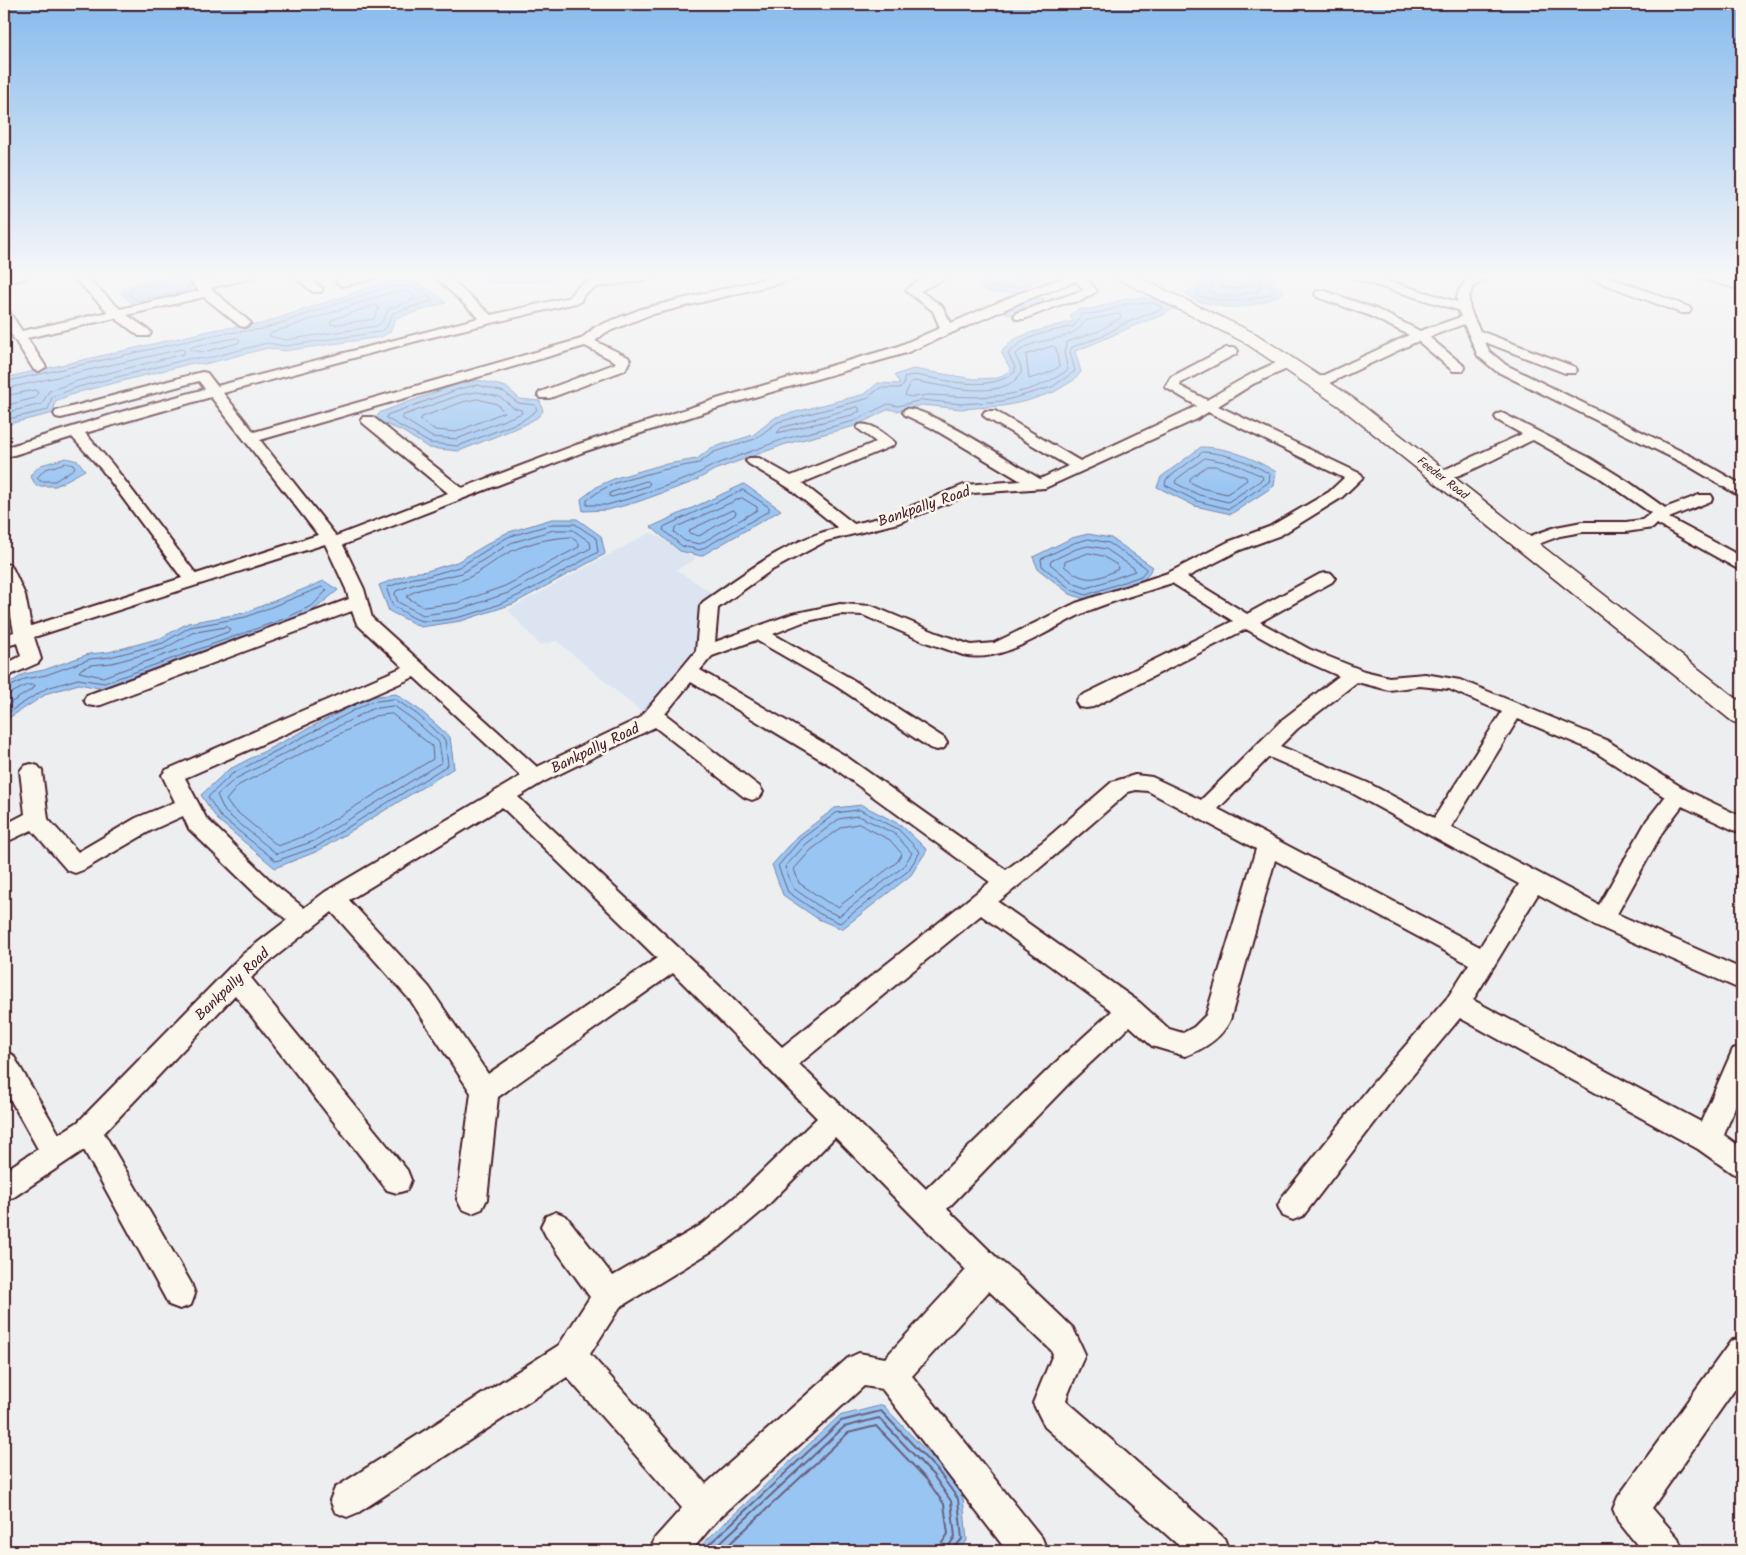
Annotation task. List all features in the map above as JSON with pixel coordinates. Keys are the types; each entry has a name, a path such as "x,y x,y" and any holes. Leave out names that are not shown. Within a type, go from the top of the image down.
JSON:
{"street":[{"path":"26,348 39,366"},
{"path":"4,453 126,415 378,348"},
{"path":"250,438 567,348"},
{"path":"545,395 620,367 623,360 597,348"},
{"path":"4,641 330,540 581,448 725,401 905,348"},
{"name":"Feeder Road","path":"1265,348 1346,402 1742,716"},
{"path":"1318,383 1395,348"},
{"path":"1434,348 1458,368"},
{"path":"1481,348 1483,352 1501,368 1692,462 1742,491"},
{"path":"1511,348 1570,370"},
{"path":"705,652 798,618 840,609 866,610 930,637 970,651 998,648 1082,607 1174,577 1234,546 1275,531 1335,495 1355,477 1284,446 1172,387 1172,384 1231,351"},
{"name":"Bankpally Road","path":"4,1187 88,1131 252,961 333,898 535,777 647,722 705,652 709,606 764,567 820,537 892,520 970,488 1039,486 1192,416 1248,381 1288,363"},
{"path":"61,414 202,376 330,540 355,589 363,620 535,777"},
{"path":"910,412 937,425 1039,486"},
{"path":"990,414 1080,467"},
{"path":"1502,416 1611,476 1635,492 1659,515 1742,564"},
{"path":"368,420 459,494"},
{"path":"790,482 887,443 864,428"},
{"path":"76,431 107,468 193,581"},
{"path":"1441,477 1472,465 1497,450 1532,434"},
{"path":"754,460 790,482 851,530"},
{"path":"1525,544 1556,532 1582,527 1647,524 1659,515 1705,498"},
{"path":"4,569 16,596 31,659 4,672"},
{"path":"1174,577 1289,647 1354,674 1387,683 1417,680 1453,684 1599,745 1678,795 1742,826"},
{"path":"1086,702 1228,632 1326,578"},
{"path":"94,700 358,602"},
{"path":"758,633 844,682 937,743"},
{"path":"304,921 265,889 197,823 173,775 416,669"},
{"path":"689,672 837,760 1008,883"},
{"path":"1203,811 1290,724 1354,674"},
{"path":"1438,830 1514,709"},
{"path":"653,715 752,792"},
{"path":"1266,748 1360,788 1603,918 1742,980"},
{"path":"31,771 37,818 76,864 144,824 188,805"},
{"path":"780,1064 981,902 1008,883 1120,787 1135,782 1152,784 1485,961"},
{"path":"1603,918 1655,826 1678,795"},
{"path":"504,796 674,959 987,1270 1006,1285 1062,1339 1069,1354 1049,1404 1057,1415 1212,1551"},
{"path":"4,835 37,818"},
{"path":"981,902 1130,1010 1161,1038 1185,1045 1203,1035 1217,1020 1268,846"},
{"path":"1292,1206 1382,1092 1456,1004 1485,961 1534,880"},
{"path":"333,898 420,994 484,1091 472,1199"},
{"path":"484,1091 674,959"},
{"path":"236,978 397,1180"},
{"path":"1456,1004 1708,1140 1742,1164"},
{"path":"927,1210 1064,1071 1130,1010"},
{"path":"1708,1140 1742,1057"},
{"path":"4,1062 55,1153"},
{"path":"347,1500 570,1356 610,1296 713,1234 752,1201 836,1118"},
{"path":"88,1131 180,1294"},
{"path":"556,1226 610,1296"},
{"path":"891,1374 987,1270"},
{"path":"1665,1551 1630,1509 1742,1352"},
{"path":"570,1356 706,1508"},
{"path":"668,1551 706,1508 859,1369 891,1374 1029,1551"}],"shaded area":[{"path":"651,532 696,559 676,570 716,595 699,650 646,716 557,641 540,645 508,610"}],"water":[{"path":"137,348 308,348 284,351 268,348 205,364 193,363 79,392 55,401 54,413 4,425 4,378"},
{"path":"1005,348 1084,348 1075,351 1081,372 1074,380 1054,392 1027,401 1003,406 961,409 922,405 897,411 889,409 855,426 786,444 714,470 693,482 637,502 608,510 583,511 581,499 598,486 616,478 661,465 697,459 711,448 753,435 776,417 865,394 878,383 900,384 895,375 913,369 974,379 998,378 1011,370 1001,352"},
{"path":"478,380 506,387 520,399 540,401 543,411 538,417 524,425 459,451 429,448 402,431 374,419 381,412 458,384"},
{"path":"1201,447 1231,451 1267,467 1276,472 1274,486 1231,514 1195,506 1157,487 1161,477"},
{"path":"66,458 78,461 85,470 56,486 36,486 30,475 41,465"},
{"path":"744,484 781,510 701,556 680,551 651,527"},
{"path":"552,519 577,519 601,536 605,554 513,604 461,621 421,627 389,611 379,585 412,573 427,571 457,562 506,533"},
{"path":"1088,534 1111,538 1153,567 1144,580 1087,600 1070,594 1038,569 1033,557 1072,538"},
{"path":"324,581 338,590 315,609 288,623 104,689 79,684 48,693 4,721 4,687 24,674 44,670 89,654 109,652 161,638 188,623 244,613"},
{"path":"396,694 421,711 450,737 454,768 318,851 275,868 217,819 201,795 228,770 369,697"},
{"path":"862,805 901,825 927,850 911,875 842,929 818,919 783,895 772,865 798,836 835,808"},
{"path":"883,1405 942,1468 963,1498 967,1541 958,1551 695,1551 839,1416"}]}
